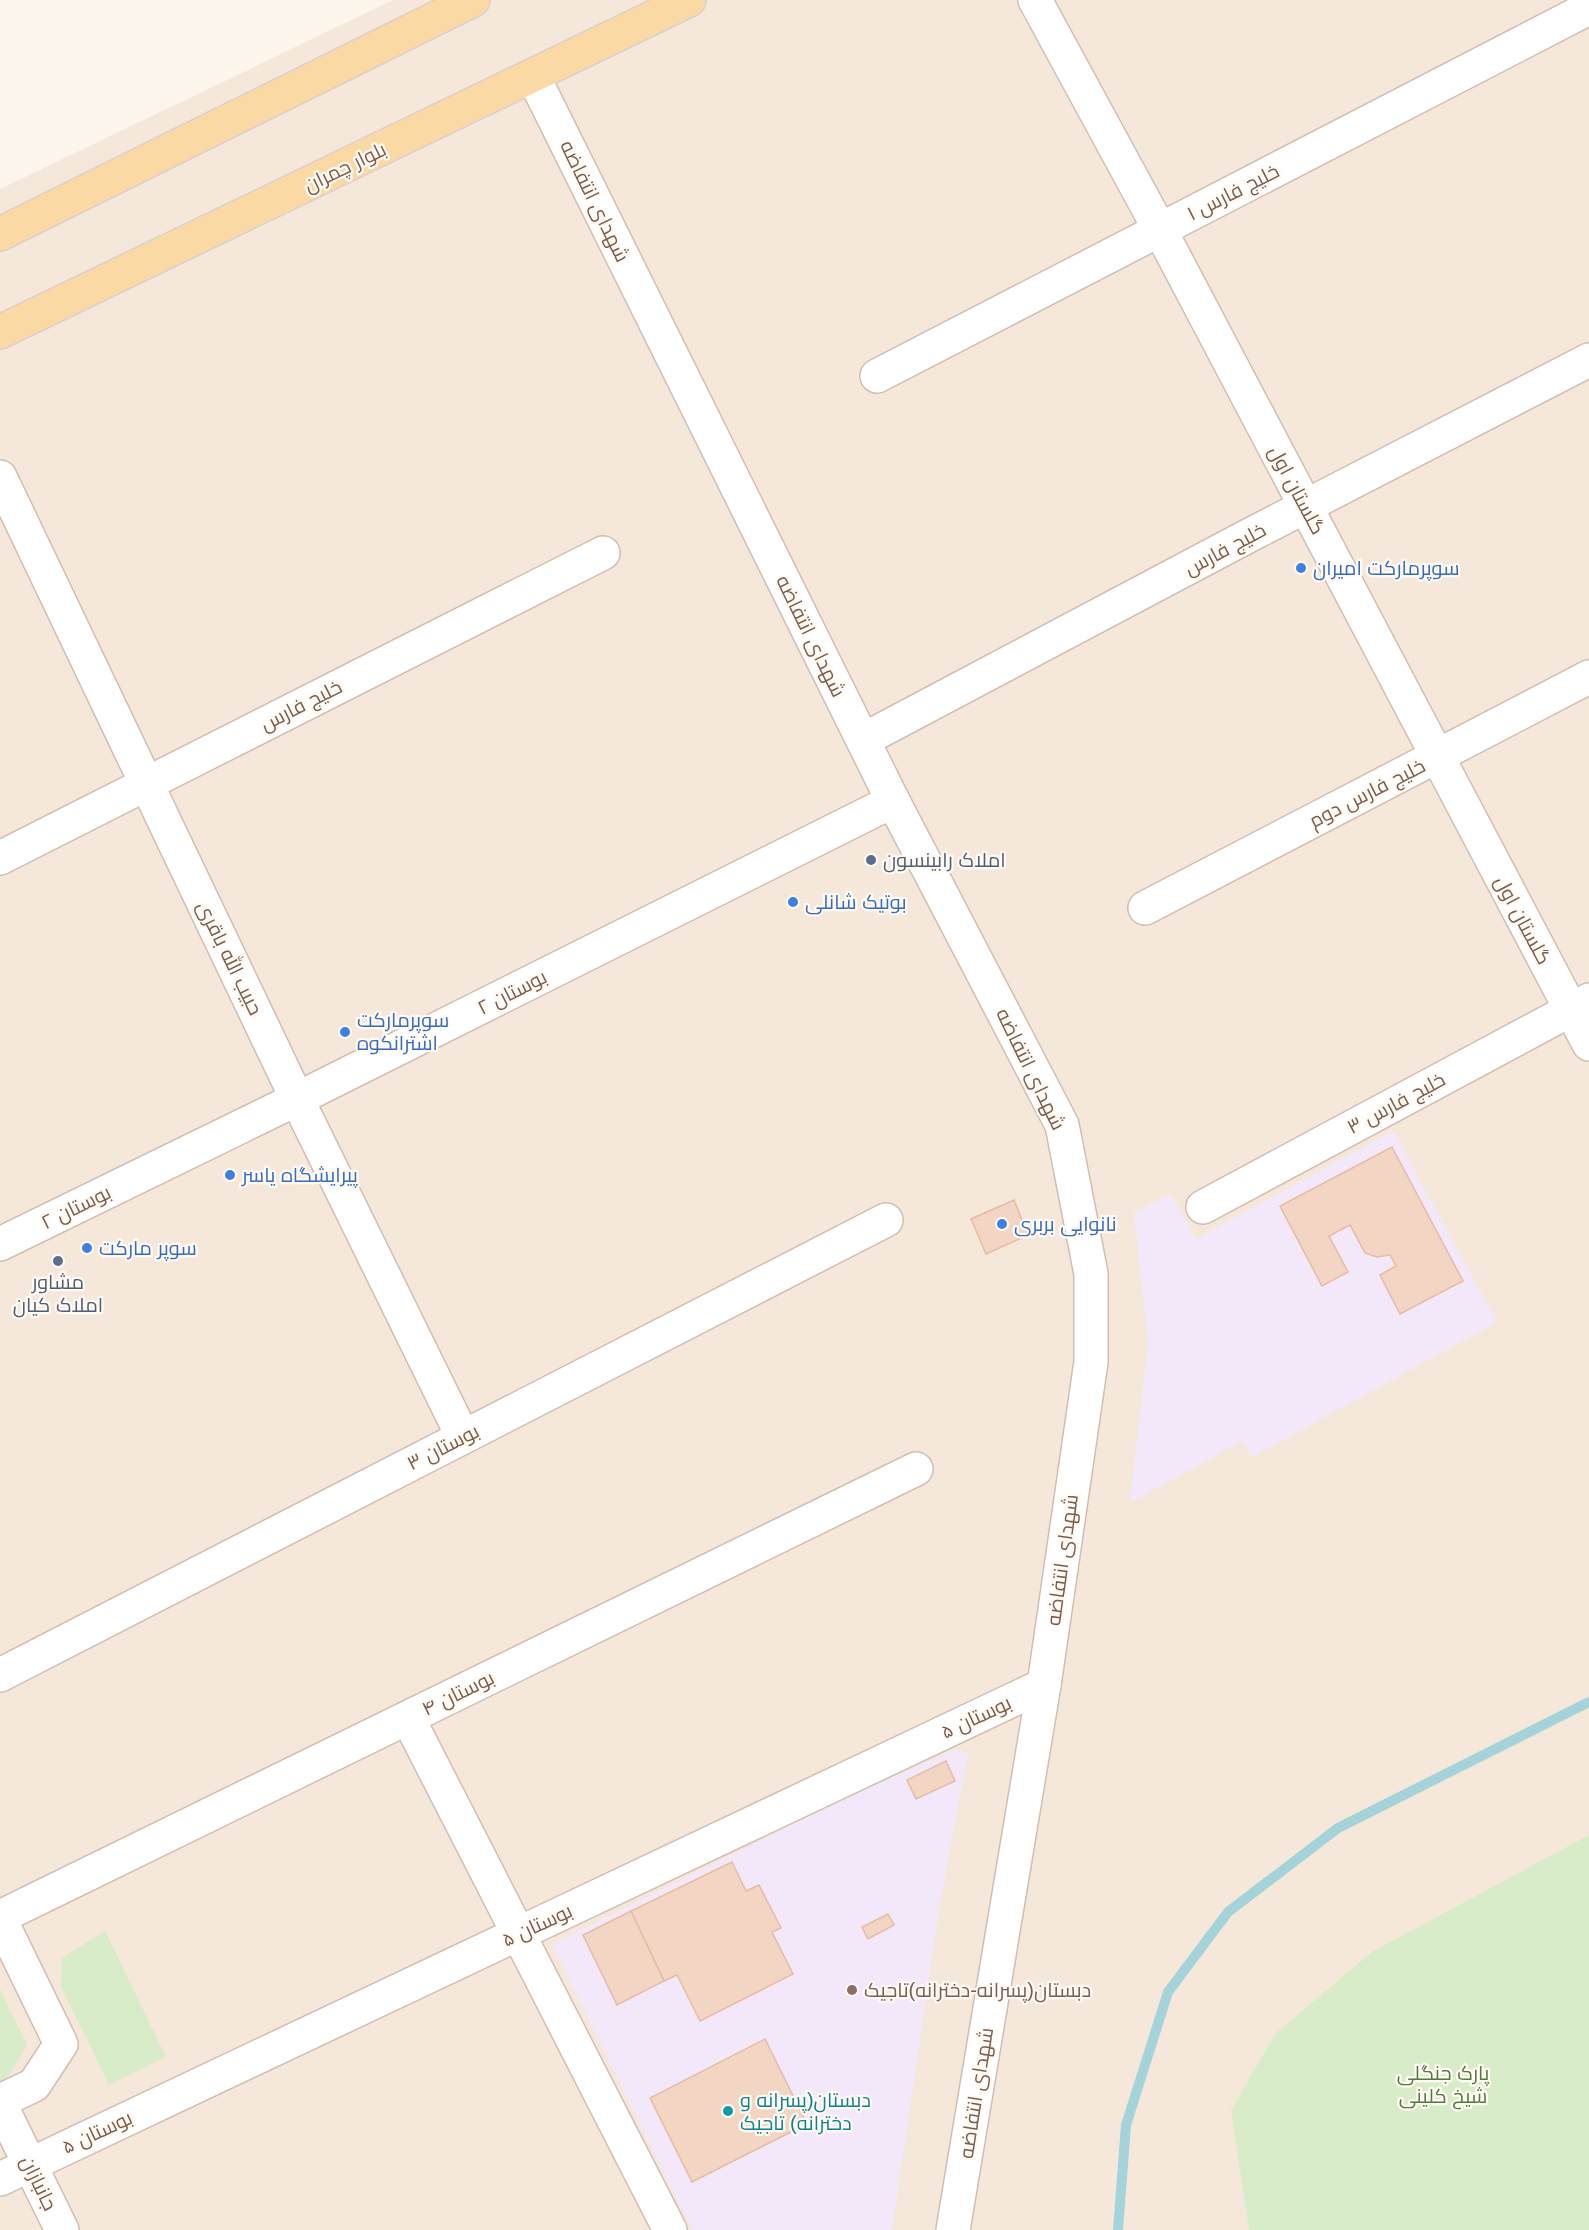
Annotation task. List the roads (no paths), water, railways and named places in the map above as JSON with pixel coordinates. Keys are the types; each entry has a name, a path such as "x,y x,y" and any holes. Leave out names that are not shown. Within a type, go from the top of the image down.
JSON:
{"main road":[{"path":"0,234 473,0"},
{"name":"بلوار چمران","path":"0,332 689,0"}],"street":[{"name":"گلستان اول","path":"1035,0 1160,230 1437,757 1580,1005 1589,1044"},
{"name":"خلیج فارس ۱","path":"877,376 1589,8"},
{"name":"شهدای انتفاضه","path":"533,76 893,801 1062,1125 1091,1274 1091,1362 1044,1685 953,2230"},
{"name":"خلیج فارس","path":"863,741 1305,507 1589,360"},
{"name":"حبیب الله باقری","path":"0,477 297,1099 463,1437"},
{"name":"خلیج فارس","path":"0,858 603,553"},
{"name":"خلیج فارس دوم","path":"1145,908 1589,677"},
{"name":"بوستان ۲","path":"0,1244 297,1099 893,801"},
{"name":"خلیج فارس ۳","path":"1203,1206 1580,1005"},
{"name":"بوستان ۳","path":"0,1675 886,1220"},
{"name":"بوستان ۴","path":"0,1918 916,1469"},
{"name":"بوستان ۵","path":"0,2179 1044,1685"},
{"path":"408,1718 670,2230"},
{"path":"0,1918 61,2044 33,2085 0,2102"},
{"name":"جانبازان","path":"0,2102 62,2230"}],"waterway":[{"path":"1118,2230 1126,2125 1168,1992 1228,1912 1338,1828 1589,1702"}],"place":[{"name":"سوپرمارکت امیران","path":"1301,568"},
{"name":"املاک رابینسون","path":"871,860"},
{"name":"بوتیک شانلی","path":"793,902"},
{"name":"سوپرمارکت اشترانکوه","path":"345,1032"},
{"name":"پیرایشگاه یاسر","path":"230,1175"},
{"name":"نانوایی بربری","path":"1002,1224"},
{"name":"سوپر مارکت","path":"87,1248"},
{"name":"مشاور املاک کیان","path":"58,1261"},
{"name":"دبستان(پسرانه-دخترانه)تاجیک","path":"852,1990"},
{"name":"دبستان(پسرانه و دخترانه) تاجیک","path":"728,2111"}],"park label":[{"name":"پارک جنگلی شیخ کلینی","path":"1443,2084"}]}
